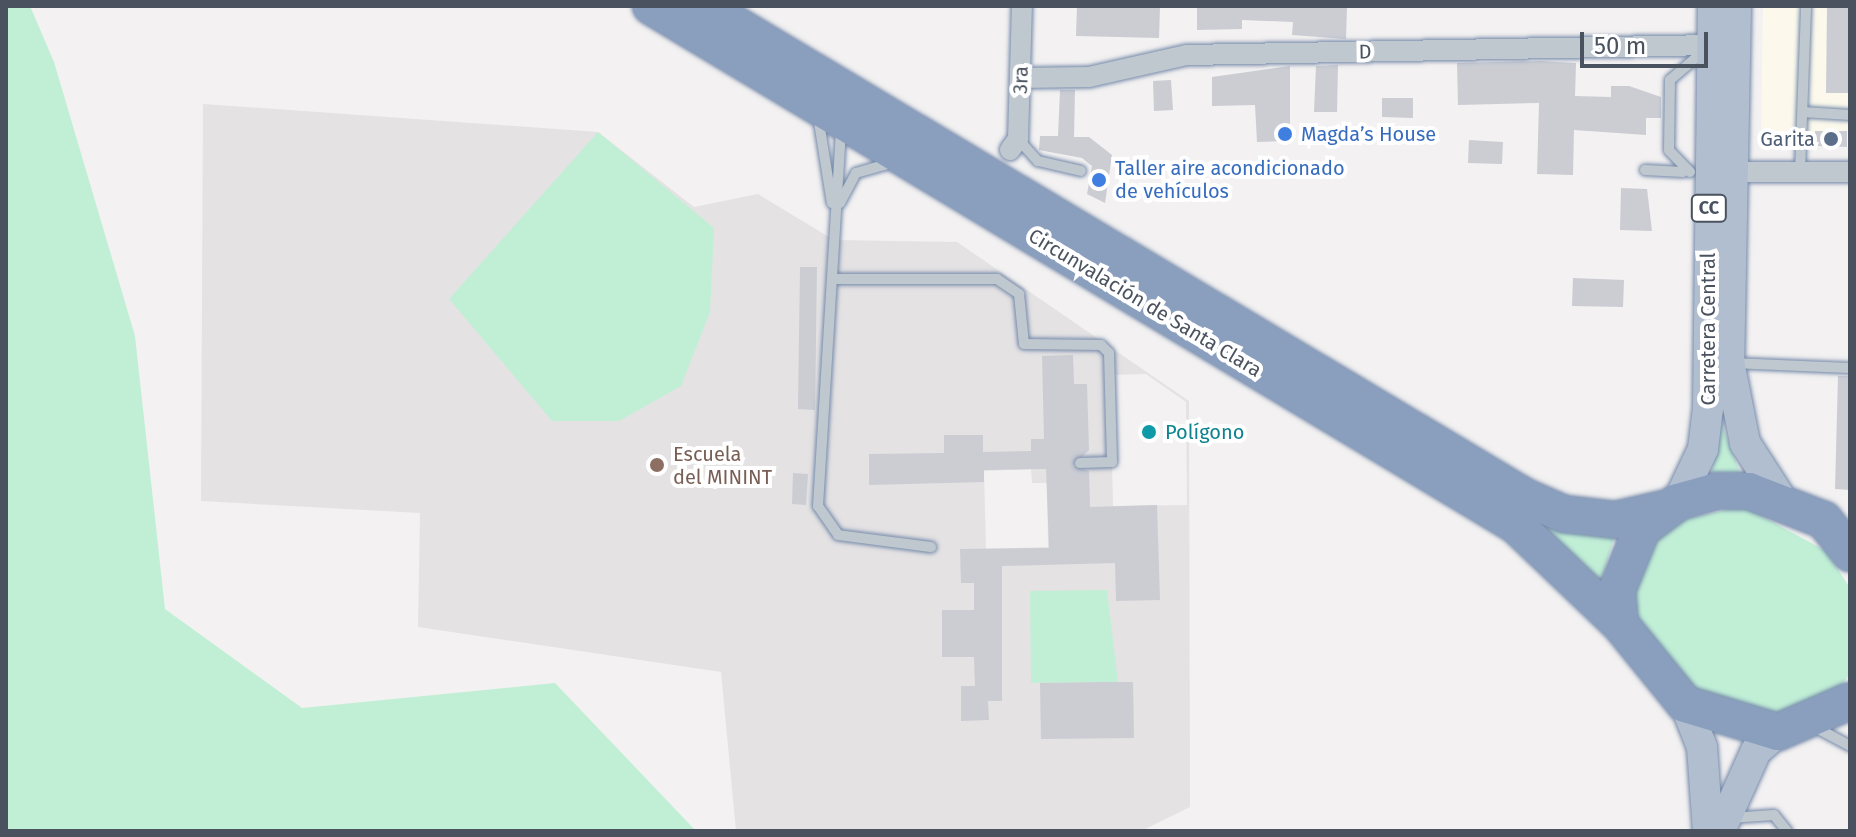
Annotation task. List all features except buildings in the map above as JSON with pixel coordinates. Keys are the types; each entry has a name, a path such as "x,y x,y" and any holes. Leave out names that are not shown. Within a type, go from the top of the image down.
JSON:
{"highway":[{"name":"Circunvalación de Santa Clara","path":"651,6 1525,497 1564,514 1615,520 1717,491 1783,502 1837,525"},
{"name":"Circunvalación de Santa Clara","path":"704,6 908,163 1516,525 1620,624 1685,704"},
{"name":"CC","path":"1620,624 1617,590 1625,557 1673,505"},
{"path":"1837,525 1850,553"},
{"path":"1685,704 1793,728 1850,701"}],"main road":[{"name":"Carretera Central","path":"1673,505 1703,449 1708,410 1713,6"},
{"name":"Carretera Central","path":"1736,6 1711,172 1729,362 1745,443 1783,502"},
{"path":"1685,704 1702,747 1718,827"},
{"path":"1718,827 1756,751 1793,728"}],"street":[{"name":"3ra","path":"1014,144 1021,78 1022,6"},
{"name":"D","path":"1021,78 1089,77 1187,55 1712,45"},
{"path":"1711,172 1850,172"}],"lane":[{"path":"1800,172 1806,6"},
{"path":"1711,172 1669,150 1670,80 1712,45"},
{"path":"834,107 835,222 818,506 825,526 838,535 931,547"},
{"path":"834,107 835,222"},
{"path":"1803,112 1850,115"},
{"path":"1014,144 1038,161 1081,171"},
{"path":"835,222 856,173 876,163 908,163"},
{"path":"1645,170 1711,172"},
{"path":"832,279 997,279 1019,294 1024,344 1101,345 1109,353 1112,462 1080,463"},
{"path":"1729,362 1850,368"},
{"path":"1793,728 1850,746"},
{"path":"1718,827 1774,815 1787,831"}],"shaded area":[{"path":"1763,6 1850,6 1850,147 1761,145"},
{"name":"Escuela del MININT","path":"203,104 598,132 694,207 758,194 834,240 957,242 1189,401 1190,807 1141,831 736,831 721,672 418,627 420,513 201,501","holes":["1146,374 1186,402 1187,505 1113,506 1110,375","1031,469 1032,483 1047,483 1048,547 986,549 984,471"]}],"green space":[{"path":"6,6 30,6 54,62 135,336 165,609 302,708 555,683 696,831 6,831"},
{"path":"598,132 714,228 710,312 681,386 619,421 552,421 449,299"},
{"path":"1347,401 1617,528 1599,588"},
{"path":"1720,419 1740,473 1712,472"},
{"path":"1743,506 1826,551 1850,588 1850,673 1839,690 1781,715 1713,702 1672,674 1642,639 1631,606 1634,573 1668,523"},
{"path":"1107,590 1118,682 1031,683 1030,591"}],"place":[{"name":"Magda’s House","path":"1285,134"},
{"name":"Garita","path":"1831,139"},
{"name":"Taller aire acondicionado de vehículos","path":"1099,180"},
{"name":"Polígono","path":"1149,432"},
{"name":"Escuela del MININT","path":"657,465"}]}
